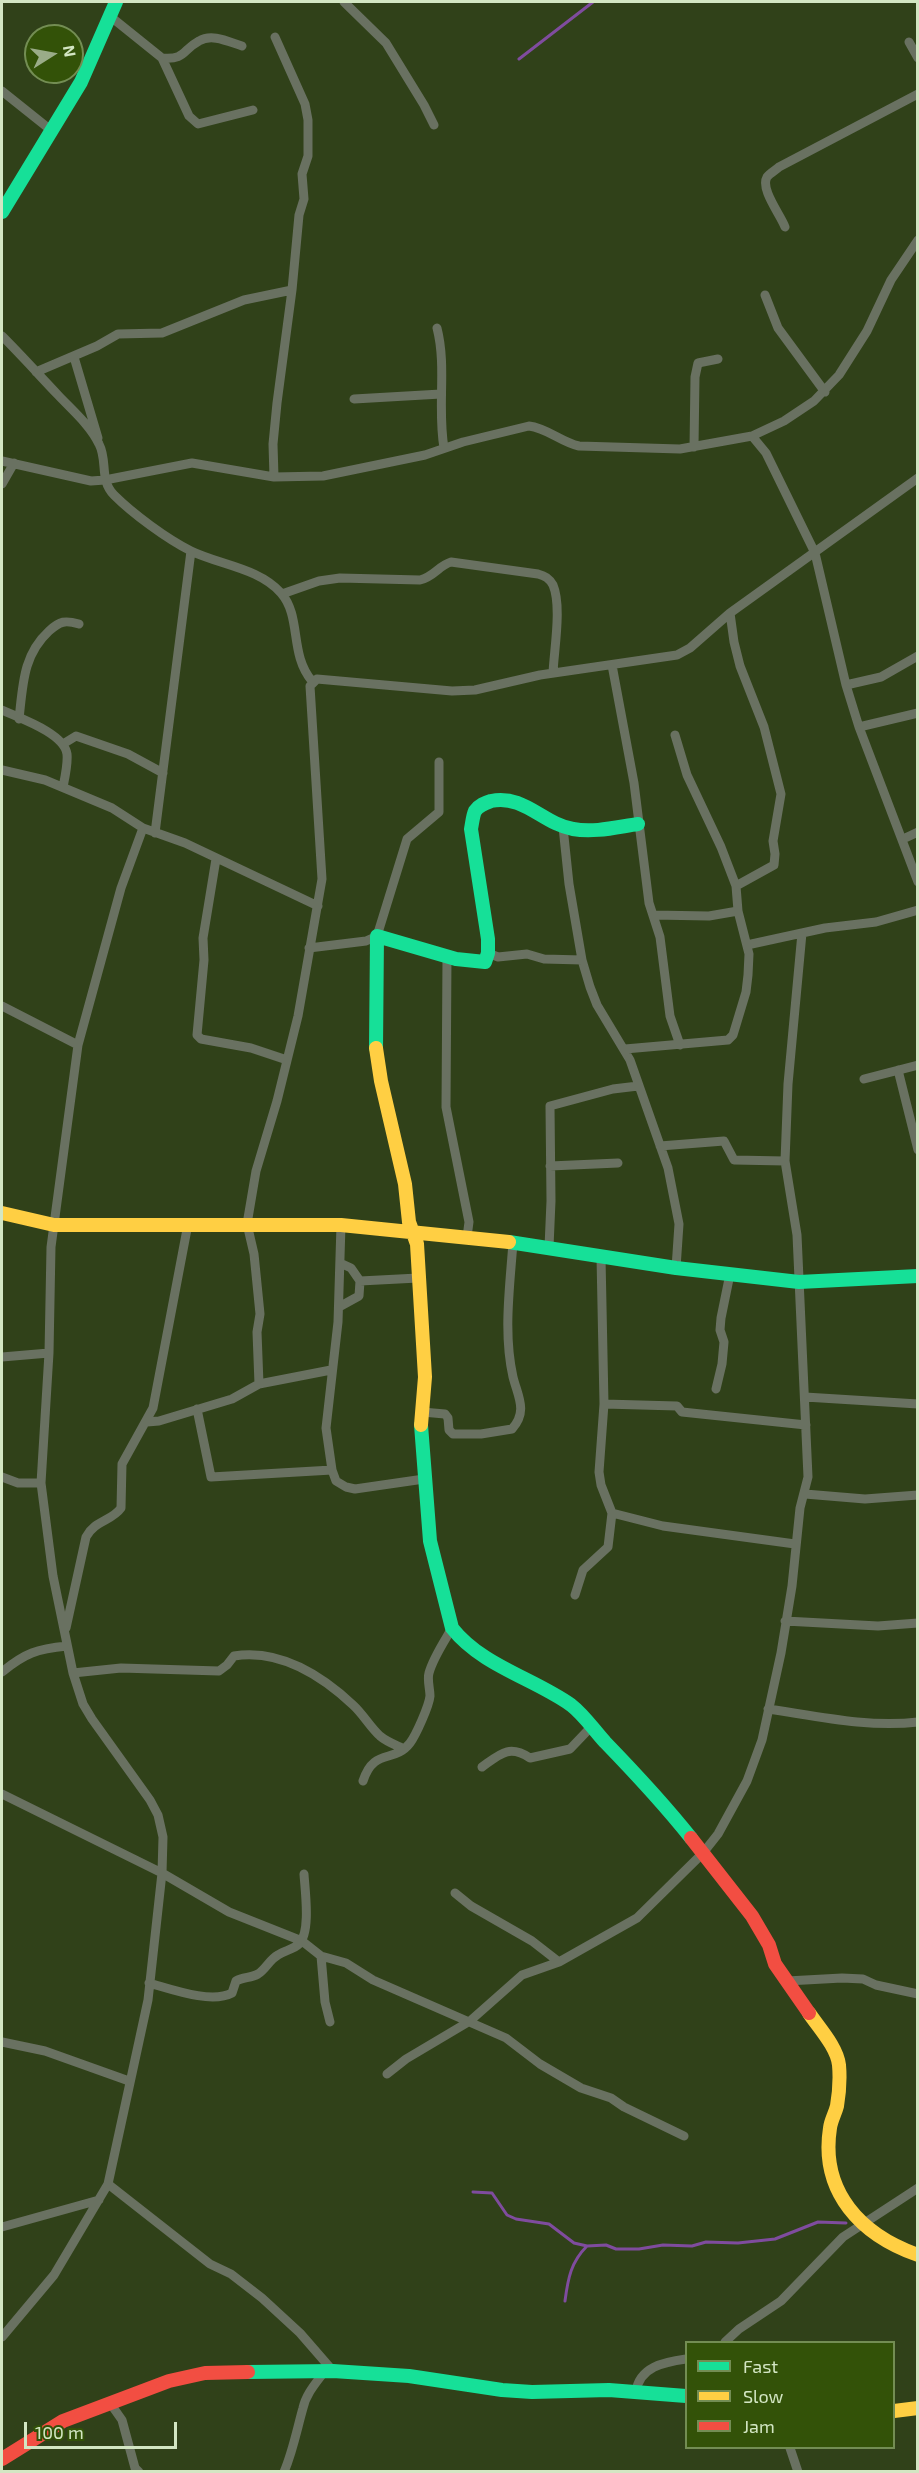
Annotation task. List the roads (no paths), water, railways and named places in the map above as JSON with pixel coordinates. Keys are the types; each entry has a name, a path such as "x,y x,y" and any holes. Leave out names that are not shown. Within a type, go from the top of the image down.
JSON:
{"street":[{"path":"2,212 21,177 52,131 81,81 116,2"},
{"path":"344,2 386,43 434,125"},
{"path":"111,17 162,58 189,116 198,124 253,110"},
{"path":"274,477 273,444 277,403 292,290 298,215 304,199 302,174 308,156 308,120 305,104 275,37"},
{"path":"162,58 174,59 183,56 200,40 217,38 242,46"},
{"path":"909,42 918,58"},
{"path":"2,91 52,131"},
{"path":"785,227 779,211 766,193 767,177 779,167 918,94"},
{"path":"2,461 76,478 105,480 192,463 274,477 323,476 425,455 529,426 579,446 680,449 752,436 784,421 825,392 851,358 891,280 918,240"},
{"path":"36,372 74,357 118,334 162,333 244,300 292,290"},
{"path":"765,295 778,328 825,392"},
{"path":"437,328 441,351 444,448"},
{"path":"2,336 99,443"},
{"path":"74,357 102,452 105,480 114,496 155,528 191,551 252,574 272,585 282,594 293,618 302,669 312,681"},
{"path":"694,447 694,377 698,363 718,358"},
{"path":"354,399 441,394"},
{"path":"752,436 766,453 814,553 846,685 859,727 918,882"},
{"path":"3,481 14,464"},
{"path":"312,681 452,691 498,686 553,673 677,655 690,648 730,613 918,478"},
{"path":"155,833 191,551"},
{"path":"282,594 319,581 340,578 420,579 430,577 444,564 451,561 538,574 548,578 554,587 556,613 553,673"},
{"path":"730,613 740,666 764,728 781,794 773,841 776,854 774,865 736,886"},
{"path":"19,718 31,652 58,623 69,621 79,624"},
{"path":"846,685 881,676 918,657"},
{"path":"612,665 634,783 646,885 660,937 670,1016 680,1045"},
{"path":"259,1384 256,1332 260,1314 254,1254 247,1224 256,1172 298,1016 322,879 309,686 312,681"},
{"path":"2,710 53,735 63,744 67,752 63,787"},
{"path":"859,727 918,713"},
{"path":"625,1049 731,1038 746,992 747,945 738,911 736,886 721,847 687,775 675,735"},
{"path":"63,744 76,736 128,754 163,772"},
{"path":"439,762 439,812 407,839 377,936 375,1033 378,1067 397,1142 409,1222 417,1244 425,1377 422,1412 424,1479 430,1541 452,1628 459,1637 513,1674 532,1682 572,1706 666,1807 752,1916 769,1945 775,1964 835,2052 839,2064 837,2106 830,2125 827,2155 833,2181 855,2217 875,2235 898,2248 918,2255"},
{"path":"2,770 63,787 112,808 143,828 186,843 318,906"},
{"path":"309,948 366,941 377,936 447,956 482,962 487,959 486,922 472,836 475,811 483,803 518,802 526,804 563,827 594,830 638,824"},
{"path":"563,827 569,884 582,960 597,1005 625,1049 668,1168 679,1224 676,1268"},
{"path":"2,2337 54,2275 108,2184 148,2000 162,1873 163,1837 158,1815 83,1704 73,1673 52,1576 41,1483 54,1225 78,1045 121,888 143,828"},
{"path":"903,839 918,832"},
{"path":"216,859 203,938 204,960 197,1035 201,1039 251,1048 287,1060"},
{"path":"747,945 802,933 876,922 918,910"},
{"path":"653,915 709,916 738,911"},
{"path":"387,2074 406,2059 470,2021 522,1975 559,1962 637,1918 718,1834 747,1781 762,1740 781,1653 792,1587 800,1508 808,1477 797,1235 785,1161 788,1084 802,933"},
{"path":"488,953 498,957 527,954 544,959 582,960"},
{"path":"447,956 446,1107 469,1222 467,1237"},
{"path":"2,1006 78,1045"},
{"path":"864,1079 918,1065"},
{"path":"898,1070 918,1150"},
{"path":"549,1247 549,1106 613,1089 638,1086"},
{"path":"660,1146 724,1142 734,1160 785,1161"},
{"path":"550,1166 618,1163"},
{"path":"2,1212 54,1225 341,1225 513,1242 676,1268 799,1282 918,1276"},
{"path":"66,1642 69,1604 86,1537 96,1524 119,1512 122,1464 153,1408 188,1224"},
{"path":"341,1225 339,1307 326,1428 332,1470 336,1481 355,1489 424,1479"},
{"path":"422,1412 444,1414 448,1418 448,1430 453,1434 512,1429 520,1419 521,1407 508,1342 513,1242"},
{"path":"575,1595 584,1570 608,1547 612,1513 601,1485 599,1472 604,1404 602,1257"},
{"path":"339,1307 359,1296 360,1281 351,1268 340,1263"},
{"path":"716,1389 724,1342 720,1330 721,1318 730,1274"},
{"path":"360,1281 418,1278"},
{"path":"2,1357 49,1353"},
{"path":"147,1422 159,1421 232,1399 259,1384 331,1370"},
{"path":"805,1397 918,1404"},
{"path":"604,1404 677,1406 682,1412 806,1425"},
{"path":"196,1409 211,1477 332,1470"},
{"path":"2,1477 18,1483 41,1483"},
{"path":"805,1494 865,1499 918,1495"},
{"path":"612,1513 663,1526 795,1544"},
{"path":"785,1621 878,1626 918,1623"},
{"path":"363,1782 367,1769 376,1760 387,1754 398,1753 411,1741 430,1699 429,1675 452,1628"},
{"path":"2,1672 30,1652 66,1642"},
{"path":"73,1673 122,1668 219,1671 234,1656 269,1655 307,1671 334,1688 360,1712 379,1735 404,1749"},
{"path":"768,1709 853,1721 900,1724 918,1722"},
{"path":"482,1767 507,1751 518,1750 530,1758 570,1749 591,1727"},
{"path":"2,1794 162,1873 229,1912 302,1941 321,1956 346,1963 373,1980 506,2038 540,2064 581,2088 611,2098 624,2107 684,2136"},
{"path":"149,1983 186,1994 225,1996 232,1993 236,1981 264,1971 277,1955 302,1941 306,1930 304,1874"},
{"path":"455,1893 471,1906 532,1941 559,1962"},
{"path":"321,1956 325,2002 330,2022"},
{"path":"787,1981 862,1979 876,1985 918,1994"},
{"path":"2,2042 45,2051 129,2081"},
{"path":"108,2184 210,2264 231,2274 262,2298 300,2333 329,2371"},
{"path":"727,2341 739,2329 781,2301 807,2276 832,2246 918,2188"},
{"path":"2,2227 99,2200"},
{"path":"636,2392 641,2375 651,2368 685,2360"},
{"path":"2,2458 22,2448 63,2421 196,2374 224,2371 329,2371 409,2376 512,2391 636,2392 685,2396"},
{"path":"284,2472 307,2396 329,2371"},
{"path":"110,2403 122,2420 135,2468 140,2472"},
{"path":"895,2411 918,2408"},
{"path":"790,2449 798,2472"}],"waterway":[{"path":"519,59 593,2"},
{"path":"473,2192 492,2193 507,2215 516,2219 549,2224 574,2243 587,2246 606,2245 616,2249 775,2239 818,2222 846,2223"},
{"path":"565,2301 571,2271 577,2258 587,2246"}]}
